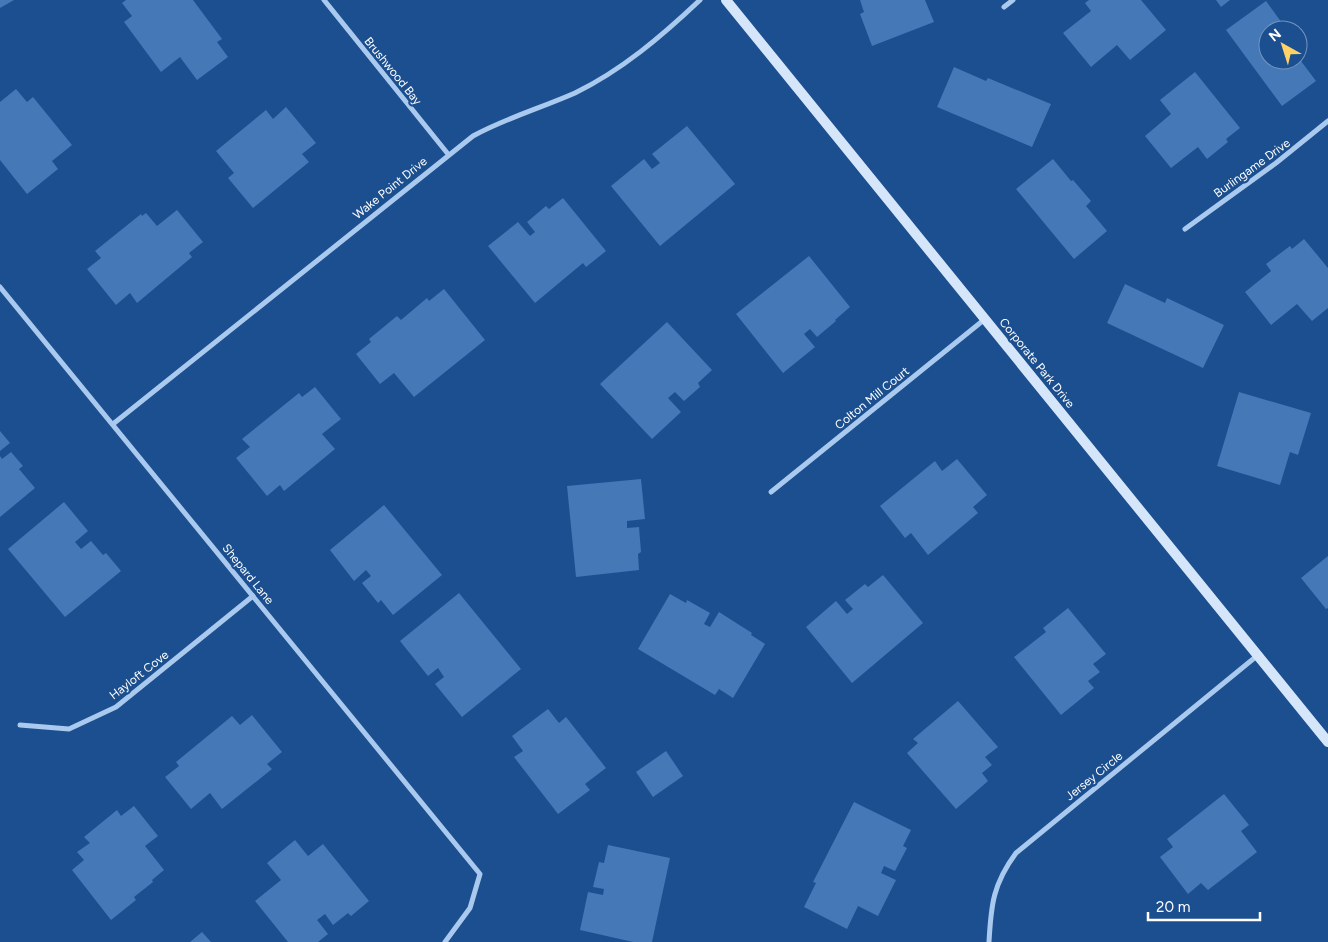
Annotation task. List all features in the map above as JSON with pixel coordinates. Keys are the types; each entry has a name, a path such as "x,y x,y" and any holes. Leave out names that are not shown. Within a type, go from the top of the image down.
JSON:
{"street":[{"name":"Brushwood Bay","path":"324,0 448,154"},
{"name":"Wake Point Drive","path":"113,424 448,154 492,125 575,93 600,79 661,37 700,0"},
{"name":"Corporate Park Drive","path":"726,0 1328,742"},
{"path":"1004,7 1013,0"},
{"name":"Burlingame Drive","path":"1186,229 1276,164 1328,121"},
{"name":"Shepard Lane","path":"0,287 480,874 470,908 445,942"},
{"name":"Colton Mill Court","path":"771,492 985,319"},
{"name":"Hayloft Cove","path":"20,725 69,729 116,707 253,596"},
{"name":"Jersey Circle","path":"989,942 991,910 996,888 1004,870 1016,853 1258,655"}],"building":[{"path":"0,0 14,0 0,8"},
{"path":"126,0 193,0 222,39 217,42 228,57 197,80 180,57 161,72 124,22 132,16 122,3"},
{"path":"860,0 925,0 934,22 872,46 860,14 864,12"},
{"path":"1089,0 1141,0 1166,30 1130,60 1117,45 1091,67 1063,33 1091,11 1085,3"},
{"path":"1216,0 1230,0 1221,7"},
{"path":"1266,1 1280,20 1258,20 1258,70 1308,70 1316,81 1282,106 1226,30"},
{"path":"954,67 986,81 988,78 1051,104 1032,147 937,107"},
{"path":"1195,72 1240,128 1226,139 1228,142 1207,159 1198,147 1171,168 1145,136 1171,114 1160,100"},
{"path":"16,89 27,102 33,97 72,145 52,161 58,169 27,194 0,160 0,102"},
{"path":"286,107 316,143 302,154 309,162 253,208 228,178 234,173 216,151 266,110 273,119"},
{"path":"687,126 735,184 660,246 611,186 644,159 652,169 660,163 652,154"},
{"path":"1053,159 1091,201 1086,206 1107,231 1074,259 1016,189"},
{"path":"563,198 606,251 586,267 583,263 535,303 488,246 518,222 530,236 535,232 527,222 546,206 549,209"},
{"path":"177,210 203,242 189,253 192,257 137,303 130,293 116,305 87,269 101,258 95,251 141,214 142,216 146,213 157,226"},
{"path":"1304,239 1328,268 1328,308 1312,321 1297,304 1271,325 1245,292 1271,271 1266,264 1290,246 1292,249"},
{"path":"809,256 850,307 817,337 810,329 804,334 815,347 783,373 736,314"},
{"path":"1125,284 1165,303 1167,298 1224,325 1203,368 1107,323"},
{"path":"444,289 485,340 414,397 394,373 380,384 356,354 371,342 369,339 397,316 401,320 427,298 429,301"},
{"path":"667,322 712,370 698,383 700,387 684,401 675,392 668,398 681,412 652,439 600,384"},
{"path":"315,387 341,419 322,434 335,449 284,491 280,485 267,496 236,458 250,447 242,439 299,393 302,397"},
{"path":"1239,392 1311,413 1298,455 1290,452 1280,485 1217,466"},
{"path":"0,431 10,443 0,451"},
{"path":"11,452 23,466 19,469 35,488 0,517 0,456 2,459"},
{"path":"957,459 987,495 973,507 978,513 928,555 911,533 905,538 880,506 935,461 942,471"},
{"path":"641,479 645,519 627,521 627,528 639,527 641,552 638,554 639,570 576,577 567,486"},
{"path":"64,502 88,531 75,542 81,549 91,541 103,555 106,553 121,571 65,617 8,549"},
{"path":"384,505 442,575 393,615 381,600 378,603 362,583 371,576 366,570 354,581 330,550"},
{"path":"1328,556 1328,608 1326,609 1301,578"},
{"path":"883,575 923,623 852,683 806,627 836,601 847,614 853,609 845,600 865,584 868,587"},
{"path":"459,593 521,669 462,717 435,684 444,677 438,668 428,676 400,641"},
{"path":"670,594 686,603 687,600 710,613 704,624 710,627 719,612 752,633 751,635 765,644 733,698 719,689 715,695 638,649"},
{"path":"1068,608 1106,654 1093,664 1100,672 1088,681 1094,688 1061,715 1014,657 1046,632 1043,628"},
{"path":"958,701 998,747 985,757 992,765 982,773 988,781 956,809 907,753 918,743 913,739"},
{"path":"548,709 559,723 566,717 606,768 585,784 590,790 558,814 514,757 523,751 512,736"},
{"path":"252,715 282,752 267,764 272,769 222,809 210,793 191,809 165,777 179,766 176,762 232,716 240,725"},
{"path":"666,751 683,776 653,797 636,772"},
{"path":"1224,794 1249,825 1241,831 1257,852 1208,890 1201,883 1188,894 1160,857 1173,847 1167,839"},
{"path":"854,802 911,830 903,846 907,848 895,871 884,866 881,873 896,880 878,916 858,906 847,929 804,907 816,883 813,882"},
{"path":"134,806 158,836 145,846 164,870 152,880 153,882 134,897 136,900 111,920 72,870 84,860 77,852 90,843 84,837 117,810 121,816"},
{"path":"295,840 308,856 323,844 369,901 351,916 348,913 333,925 325,914 317,920 328,934 318,942 288,942 255,901 281,880 267,863"},
{"path":"608,845 670,858 652,942 633,942 580,930 588,892 603,895 604,889 593,887 599,862 604,863"},
{"path":"202,932 211,942 190,942"}]}
